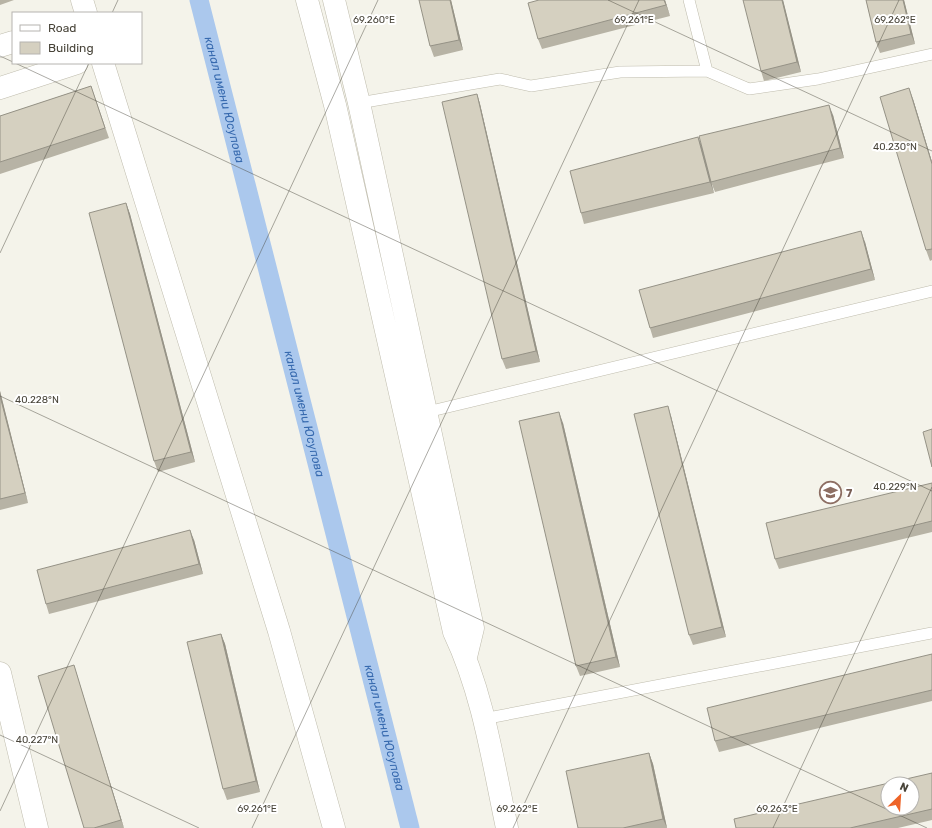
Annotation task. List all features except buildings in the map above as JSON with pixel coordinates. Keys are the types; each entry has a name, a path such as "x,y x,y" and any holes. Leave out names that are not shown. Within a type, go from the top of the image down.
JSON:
{"street":[{"path":"82,0 86,12"},
{"path":"307,0 335,105 454,632 466,658 483,719 507,828"},
{"path":"334,0 359,103 473,628 466,658"},
{"path":"0,46 12,42"},
{"path":"0,88 74,64"},
{"path":"103,64 279,631 334,828"},
{"path":"0,673 37,828"}],"lane":[{"path":"690,0 707,71"},
{"path":"359,103 500,79 531,86 620,72 707,71 749,89 818,80 932,54"},
{"path":"427,412 932,291"},
{"path":"483,719 932,632"}],"waterway":[{"name":"канал имени Юсупова","path":"199,0 410,828"}],"place":[{"name":"7","path":"831,493"}]}
